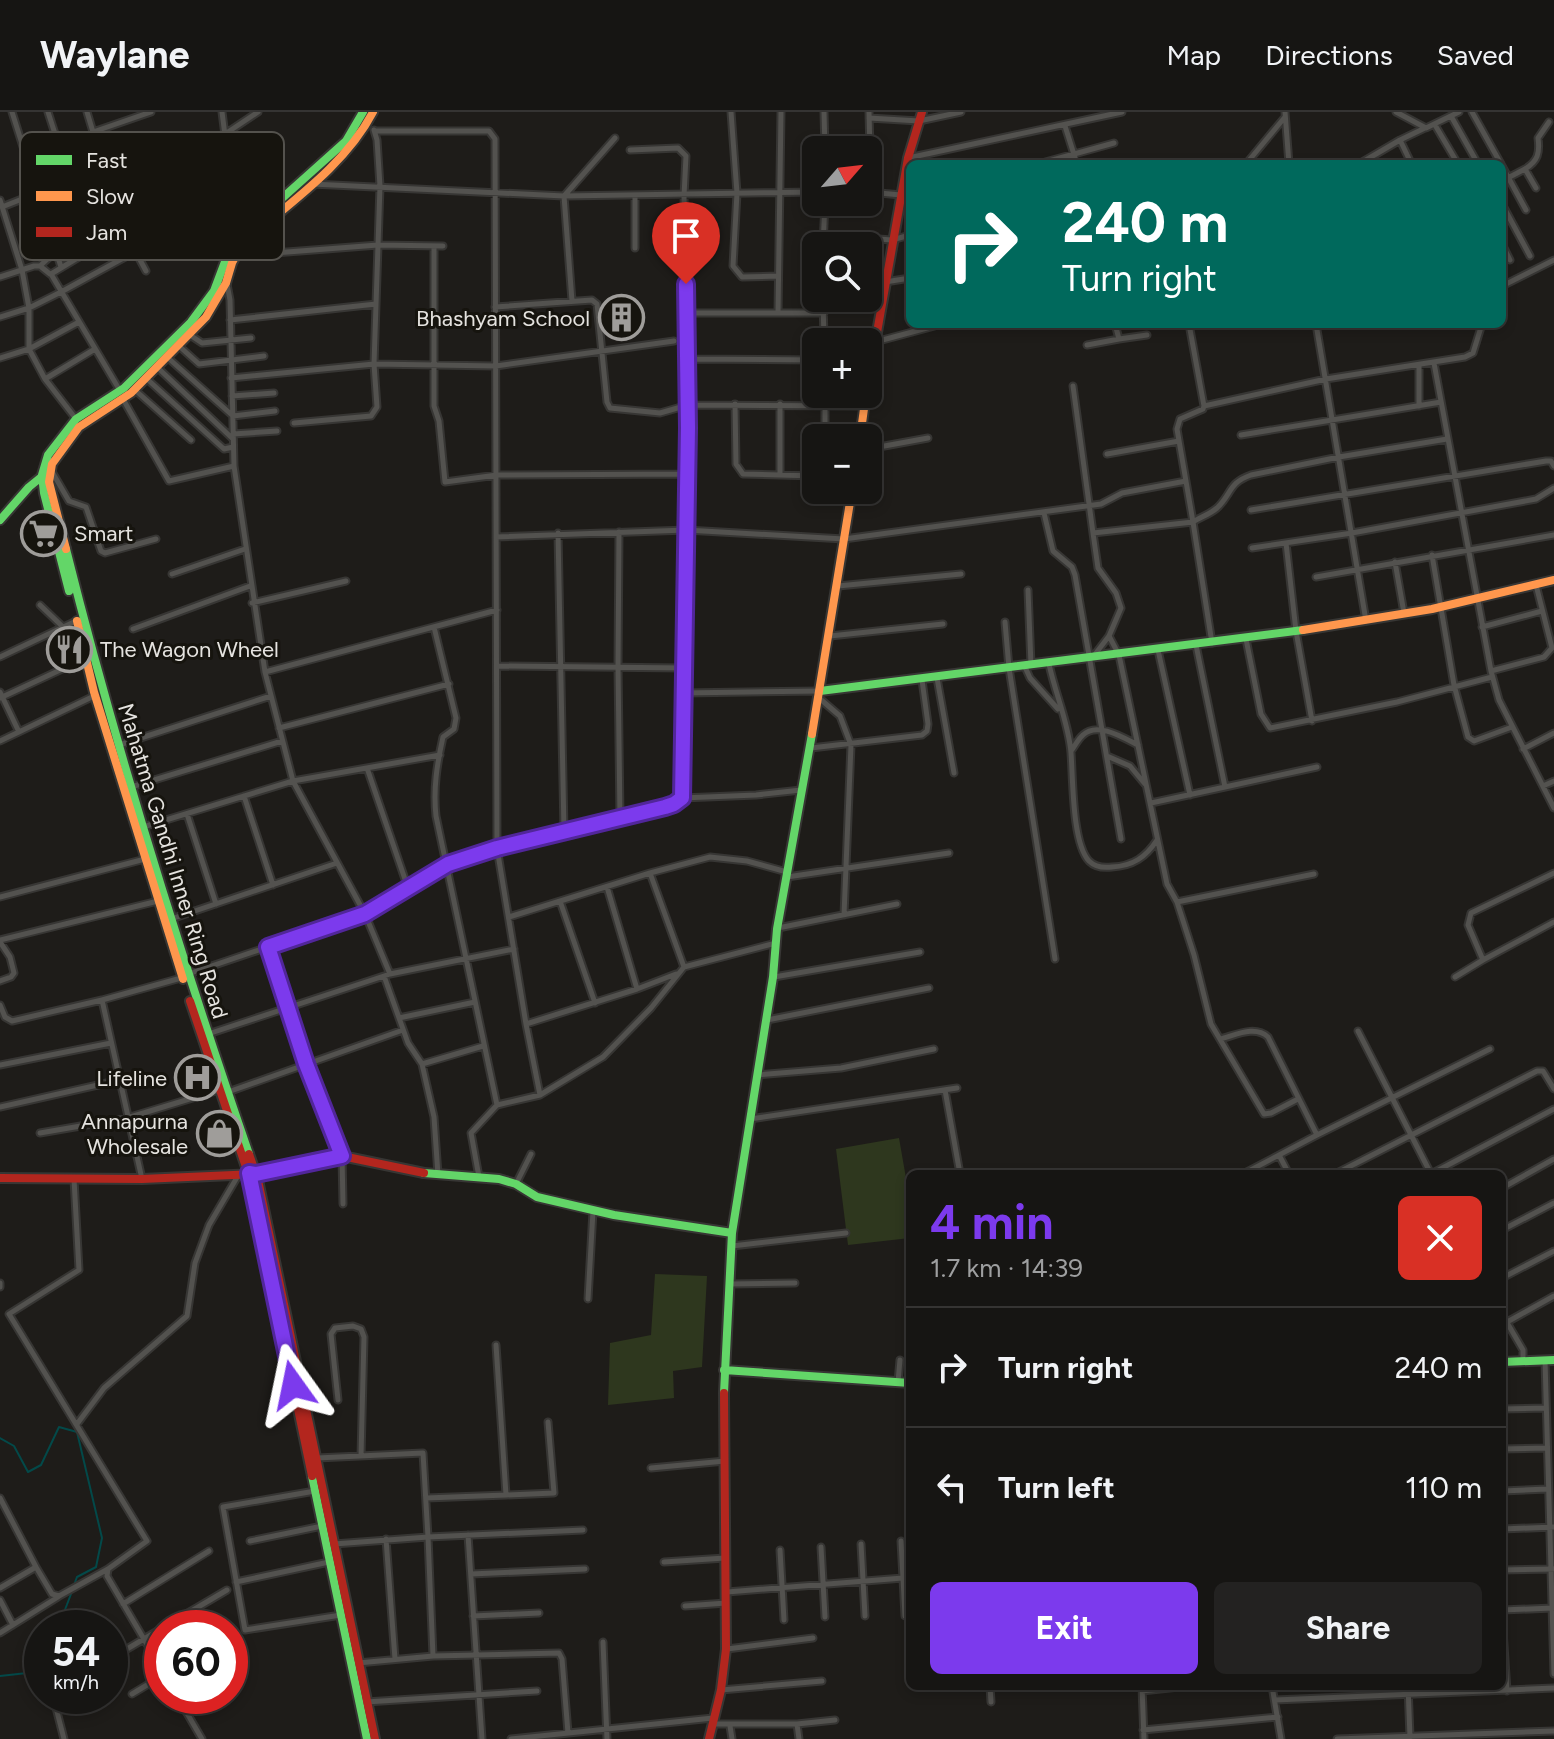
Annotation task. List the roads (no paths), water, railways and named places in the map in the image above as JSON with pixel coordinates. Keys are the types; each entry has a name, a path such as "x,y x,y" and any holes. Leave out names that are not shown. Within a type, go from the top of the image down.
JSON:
{"main road":[{"path":"284,197 338,149 364,118 373,112"},
{"path":"908,158 920,117"},
{"path":"284,207 339,159 364,118"},
{"path":"876,328 906,169"},
{"path":"0,520 48,472 79,427 121,394 208,301 225,260"},
{"path":"48,472 48,455 76,419 134,390 206,317 226,283 234,260"},
{"name":"Mahatma Gandhi Inner Ring Road","path":"48,472 44,493 95,695 158,901 224,1091"},
{"name":"Mahatma Gandhi Inner Ring Road","path":"48,472 100,686 185,976 208,1034 248,1173 316,1458 375,1739"},
{"path":"709,1739 721,1690 726,1649 724,1370 732,1233 773,977 777,929 850,504"},
{"path":"819,694 1366,621 1476,601 1554,580"},
{"path":"0,1178 142,1179 248,1173 342,1156 439,1176 499,1179 516,1184 537,1197 593,1210 732,1233"},
{"name":"Mahatma Gandhi Inner Ring Road","path":"248,1173 367,1739"},
{"path":"1506,1361 1550,1359"},
{"path":"724,1370 906,1383"}],"street":[{"path":"12,112 20,138"},
{"path":"48,112 54,132"},
{"path":"87,112 93,132 151,112"},
{"path":"222,112 225,132"},
{"path":"228,132 258,112"},
{"path":"731,112 737,193 733,266 742,277 778,276"},
{"path":"778,313 781,112"},
{"path":"824,112 825,136"},
{"path":"869,136 869,115 920,117 961,112"},
{"path":"908,158 1122,112"},
{"path":"1396,112 1426,128"},
{"path":"1366,160 1459,112"},
{"path":"1472,112 1498,160"},
{"path":"1249,160 1285,114"},
{"path":"1285,114 1289,160"},
{"path":"1451,116 1476,160"},
{"path":"294,423 371,416 377,407 374,364 380,186 375,131 364,118"},
{"path":"1506,179 1535,163 1540,151 1538,138 1549,122"},
{"path":"1435,125 1456,160"},
{"path":"1065,126 1076,160"},
{"path":"375,131 489,131 495,139 497,848 540,1095"},
{"path":"572,301 564,196 615,138"},
{"path":"1400,140 1410,160"},
{"path":"1054,160 1114,143"},
{"path":"630,150 678,148 683,151 686,165 688,405 682,798"},
{"path":"1525,169 1536,188"},
{"path":"1506,181 1526,210"},
{"path":"311,184 564,196 802,193"},
{"path":"882,193 901,195"},
{"path":"635,196 635,248"},
{"path":"1,204 22,270 29,308 29,349 45,379 76,419"},
{"path":"1506,212 1530,256"},
{"path":"882,239 906,236"},
{"path":"284,252 378,245 443,246"},
{"path":"434,247 434,406 439,421 445,482 497,475 687,474"},
{"path":"1506,252 1510,260"},
{"path":"0,277 40,266 46,260"},
{"path":"59,260 61,268"},
{"path":"51,274 74,260"},
{"path":"0,317 29,308 120,260"},
{"path":"140,260 146,271"},
{"path":"1506,284 1554,260"},
{"path":"40,266 51,274 169,481 234,466"},
{"path":"884,282 906,279"},
{"path":"226,283 230,300 234,466 252,603 265,672 293,781 365,914 403,1030 422,1064 434,1117 439,1176"},
{"path":"495,307 592,300 597,304 610,408 660,413 688,405 802,404"},
{"path":"230,320 377,304"},
{"path":"687,313 824,313 824,328"},
{"path":"0,358 29,349 79,322"},
{"path":"882,340 919,328"},
{"path":"1116,328 1119,339"},
{"path":"1190,328 1204,406"},
{"path":"1316,328 1366,621"},
{"path":"1317,332 1322,328"},
{"path":"1212,643 1177,429 1180,419 1204,406 1326,379 1470,356 1480,328"},
{"path":"189,334 202,343 251,338"},
{"path":"1087,345 1147,335"},
{"path":"231,378 374,364 496,366 674,341"},
{"path":"178,345 197,364 264,356"},
{"path":"45,379 95,349"},
{"path":"167,357 233,416 275,411"},
{"path":"688,359 802,360"},
{"path":"1434,363 1492,674 1512,727 1554,808"},
{"path":"1419,366 1419,406"},
{"path":"157,367 233,436 277,431"},
{"path":"146,378 224,449 233,447"},
{"path":"1073,386 1098,568 1116,593 1121,608 1109,636 1090,659"},
{"path":"134,390 191,440"},
{"path":"232,396 274,393"},
{"path":"1241,435 1441,402"},
{"path":"735,404 738,471 743,474 802,475"},
{"path":"780,404 780,474"},
{"path":"882,446 928,438"},
{"path":"1093,533 1193,522 1218,507 1239,479 1339,457 1447,439"},
{"path":"1107,454 1179,441"},
{"path":"1251,510 1546,461 1551,461 1554,466"},
{"path":"48,472 69,501 86,507 101,551 105,553 156,539"},
{"path":"496,537 686,530 844,539 1101,504 1122,493 1186,481"},
{"path":"1252,548 1461,514 1536,499 1554,488"},
{"path":"1044,513 1053,551 1074,571 1121,839"},
{"path":"619,532 620,818"},
{"path":"558,533 564,831"},
{"path":"1316,577 1554,535"},
{"path":"1286,543 1296,631 1312,721"},
{"path":"172,574 245,549"},
{"path":"1432,555 1454,685 1471,740 1479,740 1512,727"},
{"path":"1395,562 1404,614"},
{"path":"837,586 961,574"},
{"path":"252,603 346,581"},
{"path":"1246,638 1261,714 1267,726 1273,728 1312,721 1397,702 1549,655 1552,648 1536,585"},
{"path":"133,629 250,586"},
{"path":"1028,590 1030,678 1061,713"},
{"path":"40,605 63,627"},
{"path":"265,672 497,610"},
{"path":"1482,627 1542,611"},
{"path":"0,657 77,621"},
{"path":"1005,622 1009,668 1055,959"},
{"path":"829,636 943,624"},
{"path":"434,627 456,718 454,729 443,737 434,796 497,1105"},
{"path":"1109,636 1119,655 1167,884 1177,902 1194,955 1211,1024 1264,1114 1298,1099"},
{"path":"1196,645 1225,787"},
{"path":"1158,650 1190,795"},
{"path":"19,732 1,696 86,658"},
{"path":"1049,664 1071,752 1072,797 1081,843 1090,862 1103,868 1123,866 1141,858 1157,840"},
{"path":"497,666 684,668"},
{"path":"937,677 954,773"},
{"path":"809,748 922,735 927,731 922,679"},
{"path":"279,728 449,684"},
{"path":"683,693 819,694 840,716 851,745 844,915"},
{"path":"0,741 95,695"},
{"path":"118,745 271,696"},
{"path":"1071,752 1085,733 1102,730 1138,745"},
{"path":"1523,749 1554,733"},
{"path":"131,787 282,741"},
{"path":"142,827 293,781 440,755"},
{"path":"1107,756 1130,766 1148,788"},
{"path":"1151,803 1317,767"},
{"path":"367,768 408,888"},
{"path":"1543,786 1554,781"},
{"path":"0,1005 5,1017 12,1021 185,976 365,914 448,864 497,848 674,804 682,798 802,790"},
{"path":"244,796 273,885"},
{"path":"187,814 216,904"},
{"path":"509,917 710,857 724,857 787,875 949,853"},
{"path":"0,897 145,859"},
{"path":"170,919 337,863"},
{"path":"650,873 684,967"},
{"path":"1483,960 1468,925 1471,913 1554,873"},
{"path":"1177,902 1314,874"},
{"path":"607,887 637,989"},
{"path":"0,981 14,973 10,957 0,941 158,901"},
{"path":"560,901 595,1003"},
{"path":"777,929 897,904"},
{"path":"1455,977 1554,922"},
{"path":"526,1024 669,979 684,967 776,943"},
{"path":"268,947 306,1064 342,1156 343,1204"},
{"path":"208,1034 387,975 514,949"},
{"path":"773,977 920,952"},
{"path":"479,1178 471,1133 497,1105 540,1095 603,1057 651,1008 684,967"},
{"path":"766,1020 929,988"},
{"path":"102,1000 142,1179"},
{"path":"399,1018 475,1002"},
{"path":"40,1133 127,1118 224,1091 403,1030"},
{"path":"1220,1039 1262,1031 1268,1037 1317,1135"},
{"path":"1358,1031 1429,1170"},
{"path":"0,1065 111,1043"},
{"path":"422,1064 483,1046"},
{"path":"756,1075 841,1068 934,1049"},
{"path":"1251,1170 1490,1049"},
{"path":"1343,1170 1537,1071 1543,1071 1554,1089"},
{"path":"0,1107 120,1080"},
{"path":"749,1119 957,1088"},
{"path":"945,1090 959,1170"},
{"path":"1439,1170 1554,1109"},
{"path":"516,1184 531,1154"},
{"path":"1279,1155 1287,1170"},
{"path":"1506,1186 1554,1159"},
{"path":"77,1424 104,1388 187,1316 195,1263 209,1225 248,1173"},
{"path":"0,1633 108,1569 147,1541 9,1314 79,1270 74,1178"},
{"path":"1506,1228 1554,1203"},
{"path":"588,1299 593,1210"},
{"path":"731,1246 846,1233"},
{"path":"1506,1276 1554,1251"},
{"path":"730,1284 795,1283"},
{"path":"1523,1359 1523,1350 1507,1322 1554,1296"},
{"path":"338,1400 331,1334 335,1328 353,1326 361,1329 364,1337 361,1456"},
{"path":"496,1345 506,1495"},
{"path":"1550,1359 1546,1408 1547,1489 1551,1527 1554,1674"},
{"path":"898,1382 900,1360"},
{"path":"1506,1409 1546,1408"},
{"path":"426,1498 554,1493 548,1422"},
{"path":"1506,1449 1547,1448"},
{"path":"316,1458 423,1453 433,1656"},
{"path":"651,1468 725,1461"},
{"path":"1506,1491 1547,1489"},
{"path":"316,1491 223,1507 245,1630 342,1615"},
{"path":"0,1498 52,1594 59,1596"},
{"path":"250,1541 323,1526"},
{"path":"1506,1529 1551,1527"},
{"path":"334,1544 583,1530"},
{"path":"468,1535 482,1739"},
{"path":"386,1539 395,1659"},
{"path":"901,1541 905,1616"},
{"path":"861,1544 865,1616"},
{"path":"821,1547 825,1617"},
{"path":"780,1550 784,1620"},
{"path":"123,1604 209,1551"},
{"path":"664,1562 725,1558"},
{"path":"236,1582 330,1562"},
{"path":"0,1588 36,1567"},
{"path":"108,1569 107,1576 143,1638"},
{"path":"471,1574 585,1569"},
{"path":"1506,1570 1552,1569"},
{"path":"727,1592 903,1578"},
{"path":"128,1648 227,1590"},
{"path":"0,1600 13,1625"},
{"path":"685,1606 727,1603"},
{"path":"1506,1613 1553,1608"},
{"path":"473,1616 539,1613"},
{"path":"726,1649 813,1638"},
{"path":"603,1642 607,1739"},
{"path":"358,1663 433,1656 559,1653 568,1733"},
{"path":"721,1690 822,1681"},
{"path":"1506,1681 1507,1691"},
{"path":"132,1694 144,1686"},
{"path":"1275,1700 1554,1688"},
{"path":"990,1690 991,1702"},
{"path":"1142,1690 1144,1739"},
{"path":"1273,1690 1281,1739"},
{"path":"1408,1690 1410,1738"},
{"path":"366,1702 537,1691"},
{"path":"58,1714 64,1739"},
{"path":"187,1714 202,1739"},
{"path":"1143,1730 1278,1717"},
{"path":"511,1739 713,1721 730,1726 835,1720"},
{"path":"797,1724 799,1739"},
{"path":"730,1726 732,1739"},
{"path":"1337,1739 1554,1731"}],"waterway":[{"path":"0,1438 14,1446 28,1472 41,1465 59,1427 77,1432 102,1538 96,1567 77,1577 74,1585"},
{"path":"65,1610 71,1594"},
{"path":"0,1676 24,1673"}],"place":[{"name":"Bhashyam School","path":"621,318"},
{"name":"Smart","path":"43,533"},
{"name":"The Wagon Wheel","path":"69,649"},
{"name":"Lifeline","path":"198,1078"},
{"name":"Annapurna Wholesale","path":"219,1134"}]}
